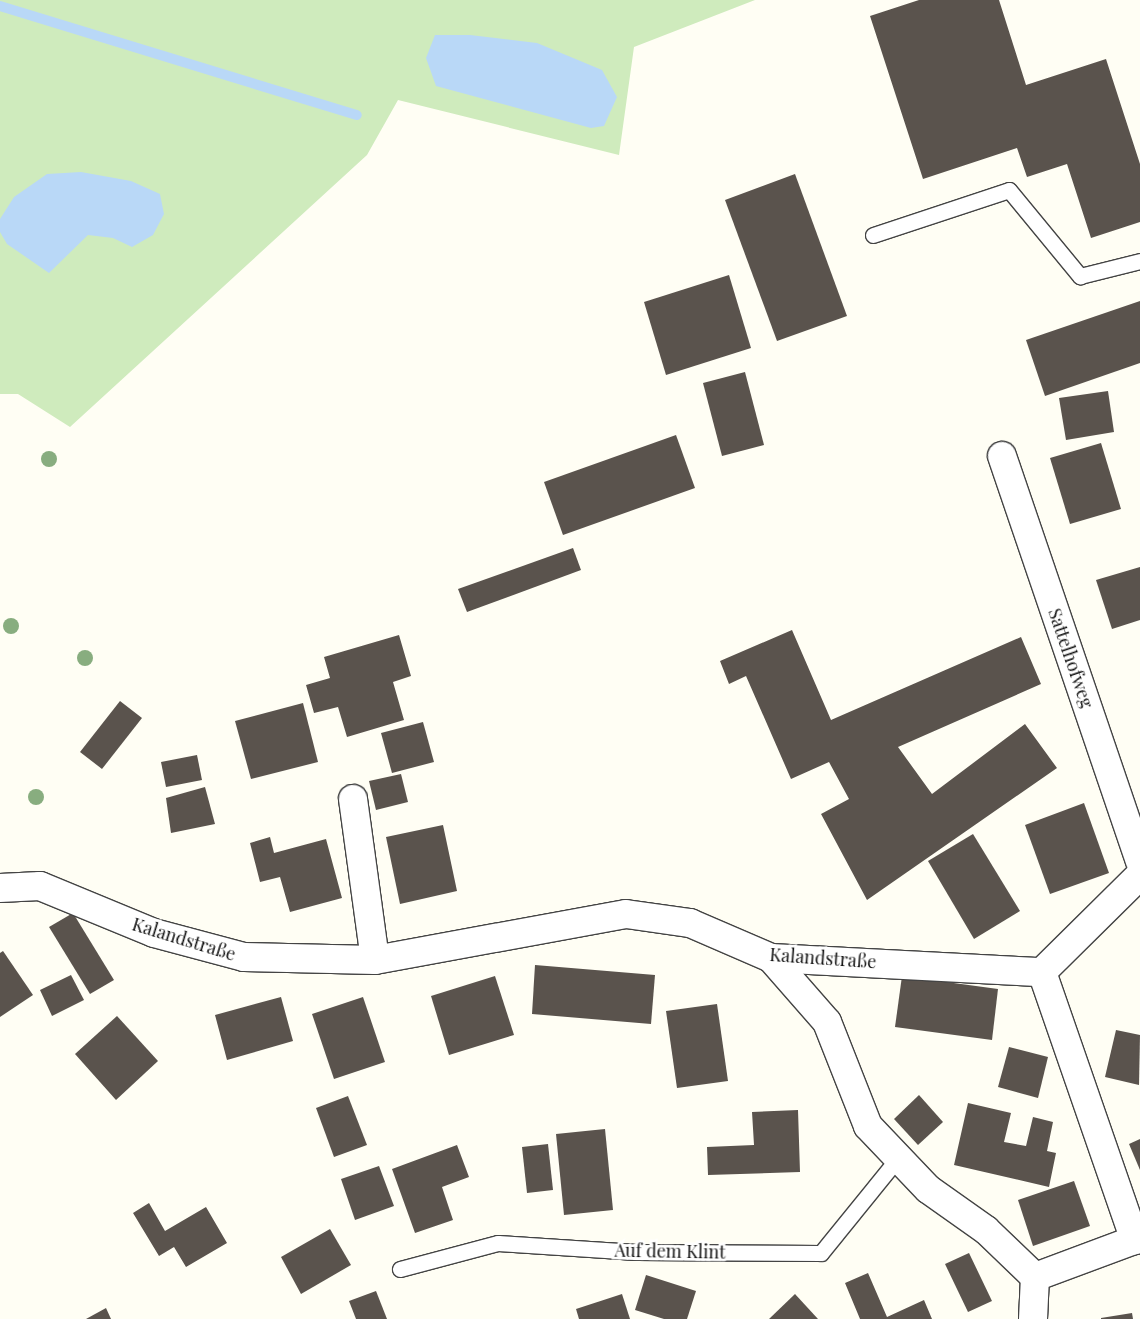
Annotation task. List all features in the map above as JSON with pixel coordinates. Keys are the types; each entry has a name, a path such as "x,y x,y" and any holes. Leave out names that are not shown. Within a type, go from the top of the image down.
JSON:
{"street":[{"name":"Sattelhofweg","path":"1002,456 1140,861"},
{"path":"353,798 375,960"},
{"path":"1035,1277 1138,1239 1042,972 1140,875"},
{"name":"Kalandstraße","path":"0,888 40,886 154,933 244,957 375,960 626,914 690,923 770,958 1042,972"},
{"path":"770,958 827,1022 868,1126 928,1189 986,1230 1035,1277 1033,1319"}],"lane":[{"path":"873,235 1009,190 1080,276 1140,261"},
{"name":"Auf dem Klint","path":"400,1269 498,1243 636,1252 821,1253 898,1158"}],"green space":[{"path":"0,0 755,0 634,47 619,155 398,100 367,155 70,427 18,394 0,394"}],"water":[{"path":"435,35 470,35 537,43 602,70 617,97 604,126 591,128 436,86 426,58"},
{"path":"81,172 131,181 160,194 164,214 153,235 132,247 113,238 88,235 49,273 7,244 0,232 0,219 14,197 47,174"}],"building":[{"path":"919,0 999,0 1026,85 1106,59 1140,164 1140,222 1091,238 1067,164 1027,177 1017,148 923,179 870,16"},
{"path":"795,174 847,316 777,341 725,200"},
{"path":"729,275 751,348 666,375 644,302"},
{"path":"1140,301 1140,363 1045,396 1026,340"},
{"path":"745,372 764,445 722,456 703,383"},
{"path":"1108,391 1114,432 1066,440 1059,398"},
{"path":"676,435 695,488 563,535 544,482"},
{"path":"1101,443 1121,509 1070,524 1050,458"},
{"path":"573,548 581,570 467,612 458,589"},
{"path":"1140,567 1140,620 1112,629 1096,580"},
{"path":"792,630 831,720 1021,637 1041,684 898,747 932,794 1025,724 1057,768 867,900 821,814 849,799 829,762 791,779 746,676 729,684 720,661"},
{"path":"399,635 411,676 393,682 404,720 347,737 338,707 314,713 306,685 330,678 324,657"},
{"path":"120,701 142,718 102,769 80,752"},
{"path":"303,703 318,762 251,779 235,721"},
{"path":"423,722 434,762 392,773 381,733"},
{"path":"197,755 202,780 166,787 161,762"},
{"path":"401,774 408,802 376,810 369,781"},
{"path":"205,787 215,824 171,833 166,798"},
{"path":"1084,803 1109,873 1050,894 1025,825"},
{"path":"443,825 457,891 400,904 386,837"},
{"path":"973,834 1020,911 974,939 928,861"},
{"path":"270,837 274,853 326,839 342,898 290,912 280,877 260,882 250,843"},
{"path":"73,913 114,980 90,994 49,927"},
{"path":"3,951 33,995 0,1017 0,953"},
{"path":"535,965 655,975 651,1024 532,1014"},
{"path":"71,975 84,1000 52,1016 40,990"},
{"path":"495,976 514,1035 449,1055 431,996"},
{"path":"902,976 998,989 992,1040 895,1027"},
{"path":"281,997 293,1041 227,1060 215,1015"},
{"path":"363,997 385,1062 334,1079 312,1014"},
{"path":"717,1004 728,1081 677,1088 666,1011"},
{"path":"117,1016 158,1061 116,1100 75,1054"},
{"path":"1116,1030 1140,1035 1139,1085 1105,1077"},
{"path":"1009,1047 1048,1057 1038,1098 998,1087"},
{"path":"919,1095 943,1122 918,1145 894,1119"},
{"path":"348,1096 367,1145 334,1157 316,1108"},
{"path":"968,1103 1011,1113 1004,1142 1026,1146 1033,1117 1053,1122 1047,1151 1056,1153 1049,1187 954,1165"},
{"path":"798,1110 800,1172 708,1175 707,1147 754,1145 752,1112"},
{"path":"605,1129 613,1210 564,1215 556,1134"},
{"path":"1140,1139 1140,1170 1129,1144"},
{"path":"548,1144 553,1190 527,1193 522,1147"},
{"path":"457,1145 469,1177 442,1187 453,1220 415,1233 392,1169"},
{"path":"379,1166 394,1206 355,1220 341,1179"},
{"path":"1074,1181 1090,1226 1033,1246 1018,1200"},
{"path":"149,1203 165,1231 206,1207 227,1243 186,1267 174,1247 159,1256 133,1213"},
{"path":"330,1229 351,1265 301,1294 281,1257"},
{"path":"969,1253 992,1301 968,1312 945,1264"},
{"path":"868,1273 887,1317 924,1300 932,1319 860,1319 845,1283"},
{"path":"646,1275 696,1291 687,1319 664,1319 635,1310"},
{"path":"376,1291 387,1319 356,1319 349,1301"},
{"path":"622,1294 630,1319 579,1319 576,1309"},
{"path":"795,1294 818,1319 769,1319"},
{"path":"106,1308 111,1319 86,1319"},
{"path":"1132,1313 1133,1319 1101,1319 1101,1318"}],"waterway":[{"path":"0,6 357,115"}]}
